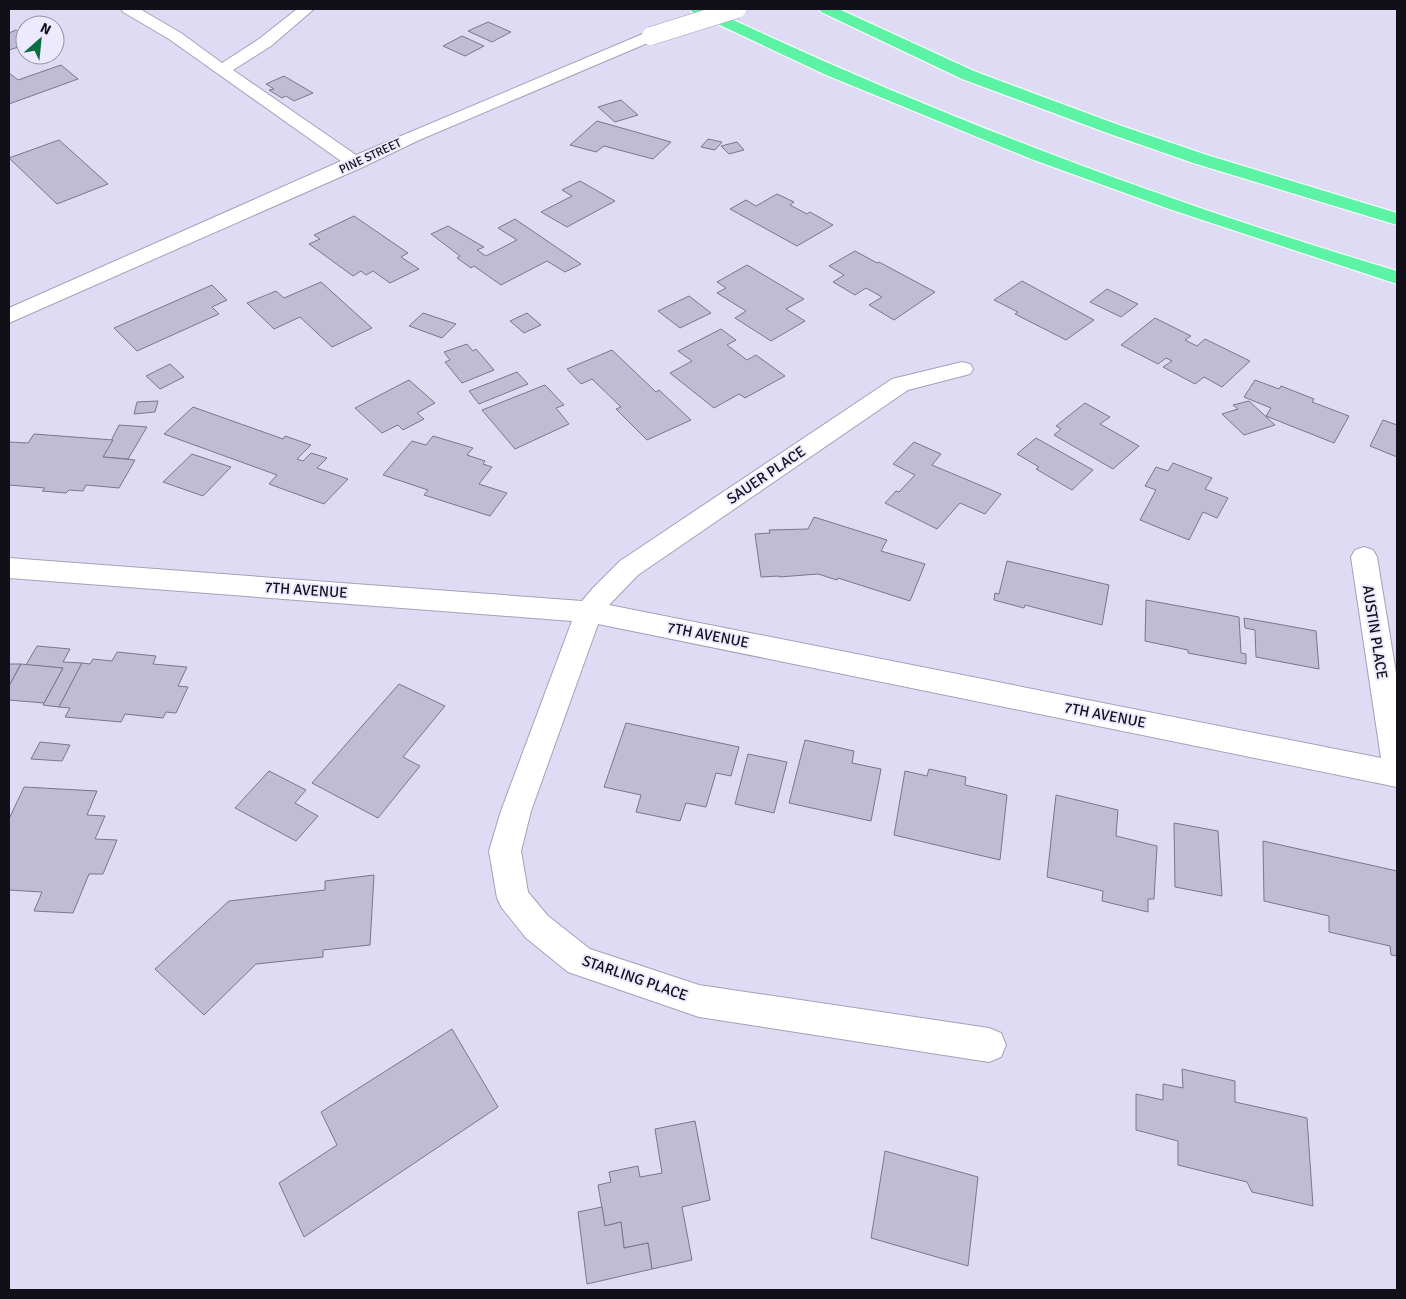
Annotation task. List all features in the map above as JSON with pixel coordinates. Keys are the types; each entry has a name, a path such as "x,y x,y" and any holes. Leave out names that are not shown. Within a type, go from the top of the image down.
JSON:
{"highway":[{"path":"698,9 784,51 928,113 1130,191 1397,278"},
{"path":"827,9 968,75 1200,158 1397,219"}],"street":[{"path":"128,9 174,36 356,163"},
{"path":"221,70 276,36 306,9"},
{"name":"PINE STREET","path":"9,316 587,61 651,36 737,9"},
{"name":"SAUER PLACE","path":"589,612 602,595 629,568 900,384 962,368"},
{"name":"AUSTIN PLACE","path":"1364,557 1397,766"},
{"name":"7TH AVENUE","path":"9,568 482,602 589,612 731,638 1397,774"},
{"name":"STARLING PLACE","path":"589,612 516,811 505,851 513,898 537,926 580,961 699,1001 989,1045"}],"building":[{"path":"488,22 511,32 492,42 468,31"},
{"path":"15,30 15,48 9,50 9,33"},
{"path":"462,36 484,46 465,56 443,46"},
{"path":"61,65 78,79 9,104 9,73 18,80"},
{"path":"284,76 313,93 294,101 286,96 282,98 269,90 274,89 266,84"},
{"path":"621,100 638,115 615,122 598,107"},
{"path":"597,121 671,142 653,159 604,146 596,152 570,145"},
{"path":"708,139 722,142 715,150 701,147"},
{"path":"59,140 108,184 57,204 9,158"},
{"path":"737,142 744,150 729,154 721,146"},
{"path":"580,181 615,201 567,227 541,212 572,196 562,190"},
{"path":"777,194 794,202 790,205 807,214 810,212 833,225 797,246 730,209 746,200 756,206"},
{"path":"354,216 408,253 401,257 419,269 390,283 373,271 366,275 361,271 353,276 309,244 320,239 314,235"},
{"path":"515,219 581,264 565,272 547,261 501,285 474,266 471,268 457,258 460,256 431,234 448,226 484,247 477,250 486,256 517,240 498,228"},
{"path":"855,251 935,292 894,320 869,305 882,297 866,288 855,295 833,282 844,275 829,266"},
{"path":"747,265 804,299 786,309 805,321 771,341 735,318 746,311 717,293 726,288 717,282"},
{"path":"1022,281 1094,320 1066,340 1015,314 1018,312 994,300"},
{"path":"321,282 372,328 332,347 300,317 274,329 247,303 276,291 284,298"},
{"path":"212,285 227,300 212,307 219,314 137,351 114,328"},
{"path":"1107,289 1138,304 1121,317 1090,302"},
{"path":"689,296 711,313 680,328 658,311"},
{"path":"423,313 456,324 442,338 409,326"},
{"path":"527,313 541,325 524,333 510,321"},
{"path":"1155,318 1191,336 1185,340 1197,346 1205,339 1250,361 1222,387 1204,377 1195,384 1163,367 1172,361 1166,358 1158,364 1121,345"},
{"path":"721,329 736,340 727,345 747,360 756,355 785,376 745,398 739,394 714,408 670,373 692,361 678,351"},
{"path":"467,344 473,351 476,349 494,370 462,383 445,362 450,360 444,352"},
{"path":"612,350 656,392 659,390 691,420 647,440 616,409 621,407 592,379 581,384 567,369"},
{"path":"170,364 184,377 160,389 146,376"},
{"path":"517,372 528,384 479,404 469,391"},
{"path":"409,380 435,403 417,413 424,419 403,430 398,425 382,433 355,408"},
{"path":"1255,380 1279,389 1281,386 1314,399 1312,402 1349,416 1334,443 1266,416 1271,408 1244,397"},
{"path":"545,385 564,405 556,408 569,424 515,449 482,410"},
{"path":"158,401 155,412 134,414 137,402"},
{"path":"1249,401 1275,425 1244,435 1222,414 1238,409 1233,405"},
{"path":"1085,403 1110,417 1100,424 1139,446 1113,469 1054,435 1061,429 1056,426"},
{"path":"193,407 283,439 285,436 311,445 297,459 303,461 311,453 327,458 317,468 348,479 324,504 269,484 277,475 164,434"},
{"path":"1383,420 1397,425 1397,457 1370,446"},
{"path":"119,425 147,427 128,459 103,457"},
{"path":"34,434 113,440 103,457 135,460 119,488 86,485 83,491 69,490 66,493 42,491 45,488 9,485 9,442 28,443"},
{"path":"433,436 473,448 467,455 485,461 483,464 492,467 479,484 507,493 490,516 424,495 428,490 383,475 412,441 426,445"},
{"path":"1036,438 1093,470 1072,490 1036,469 1039,467 1017,454"},
{"path":"914,442 941,454 932,465 1001,494 985,514 960,503 937,529 885,503 896,491 899,492 915,475 893,464"},
{"path":"192,454 231,467 203,496 163,482"},
{"path":"1173,463 1212,478 1205,489 1228,498 1217,518 1203,512 1189,540 1140,520 1156,490 1145,486 1156,467 1168,471"},
{"path":"814,517 887,540 881,551 925,564 910,601 838,578 837,580 818,574 761,577 755,534 770,533 769,530 808,529"},
{"path":"1007,561 1109,585 1102,625 1025,605 1024,608 994,600 995,593 999,594"},
{"path":"1146,600 1239,617 1241,653 1246,654 1246,664 1188,653 1188,650 1145,641"},
{"path":"1244,618 1316,631 1319,669 1256,657 1255,630 1245,628"},
{"path":"37,646 70,649 63,662 82,663 59,707 43,705 63,668 26,665"},
{"path":"117,652 156,656 153,664 187,667 178,686 188,687 176,713 166,712 163,718 125,714 121,722 65,717 70,708 59,707 82,663 90,664 93,659 112,661"},
{"path":"9,664 21,664 9,686"},
{"path":"21,664 63,668 44,703 9,700 9,686"},
{"path":"399,684 445,706 403,757 420,766 378,818 312,783"},
{"path":"626,723 739,747 731,776 716,773 706,807 686,803 680,821 636,812 641,795 604,787"},
{"path":"805,740 854,751 852,763 881,769 871,821 789,803"},
{"path":"40,742 70,745 62,761 31,759"},
{"path":"748,754 787,762 774,813 735,804"},
{"path":"929,769 966,777 965,785 1007,795 1000,860 894,835 905,771 927,776"},
{"path":"269,771 306,790 295,803 318,816 296,841 235,808"},
{"path":"24,787 97,791 87,815 105,816 95,839 117,840 103,874 89,874 73,913 34,911 42,892 9,890 9,819"},
{"path":"1056,795 1118,810 1116,836 1157,846 1154,899 1148,899 1148,912 1102,901 1103,891 1047,877"},
{"path":"1174,823 1218,831 1222,896 1175,887"},
{"path":"1263,841 1397,871 1397,956 1391,955 1390,946 1329,932 1329,916 1264,901"},
{"path":"374,875 370,945 323,950 323,957 256,964 204,1015 155,969 229,901 325,890 325,881"},
{"path":"452,1029 498,1107 304,1237 279,1183 337,1145 321,1112"},
{"path":"1182,1069 1235,1081 1235,1102 1307,1118 1313,1206 1252,1192 1247,1182 1178,1165 1178,1141 1136,1130 1136,1094 1163,1100 1163,1084 1183,1088"},
{"path":"695,1121 710,1200 682,1207 692,1260 652,1269 648,1243 624,1248 621,1222 605,1226 598,1185 611,1182 609,1172 638,1166 640,1177 662,1173 655,1129"},
{"path":"885,1151 978,1177 968,1266 871,1238"},
{"path":"602,1207 605,1226 621,1222 624,1248 648,1243 652,1269 587,1284 578,1212"}]}
